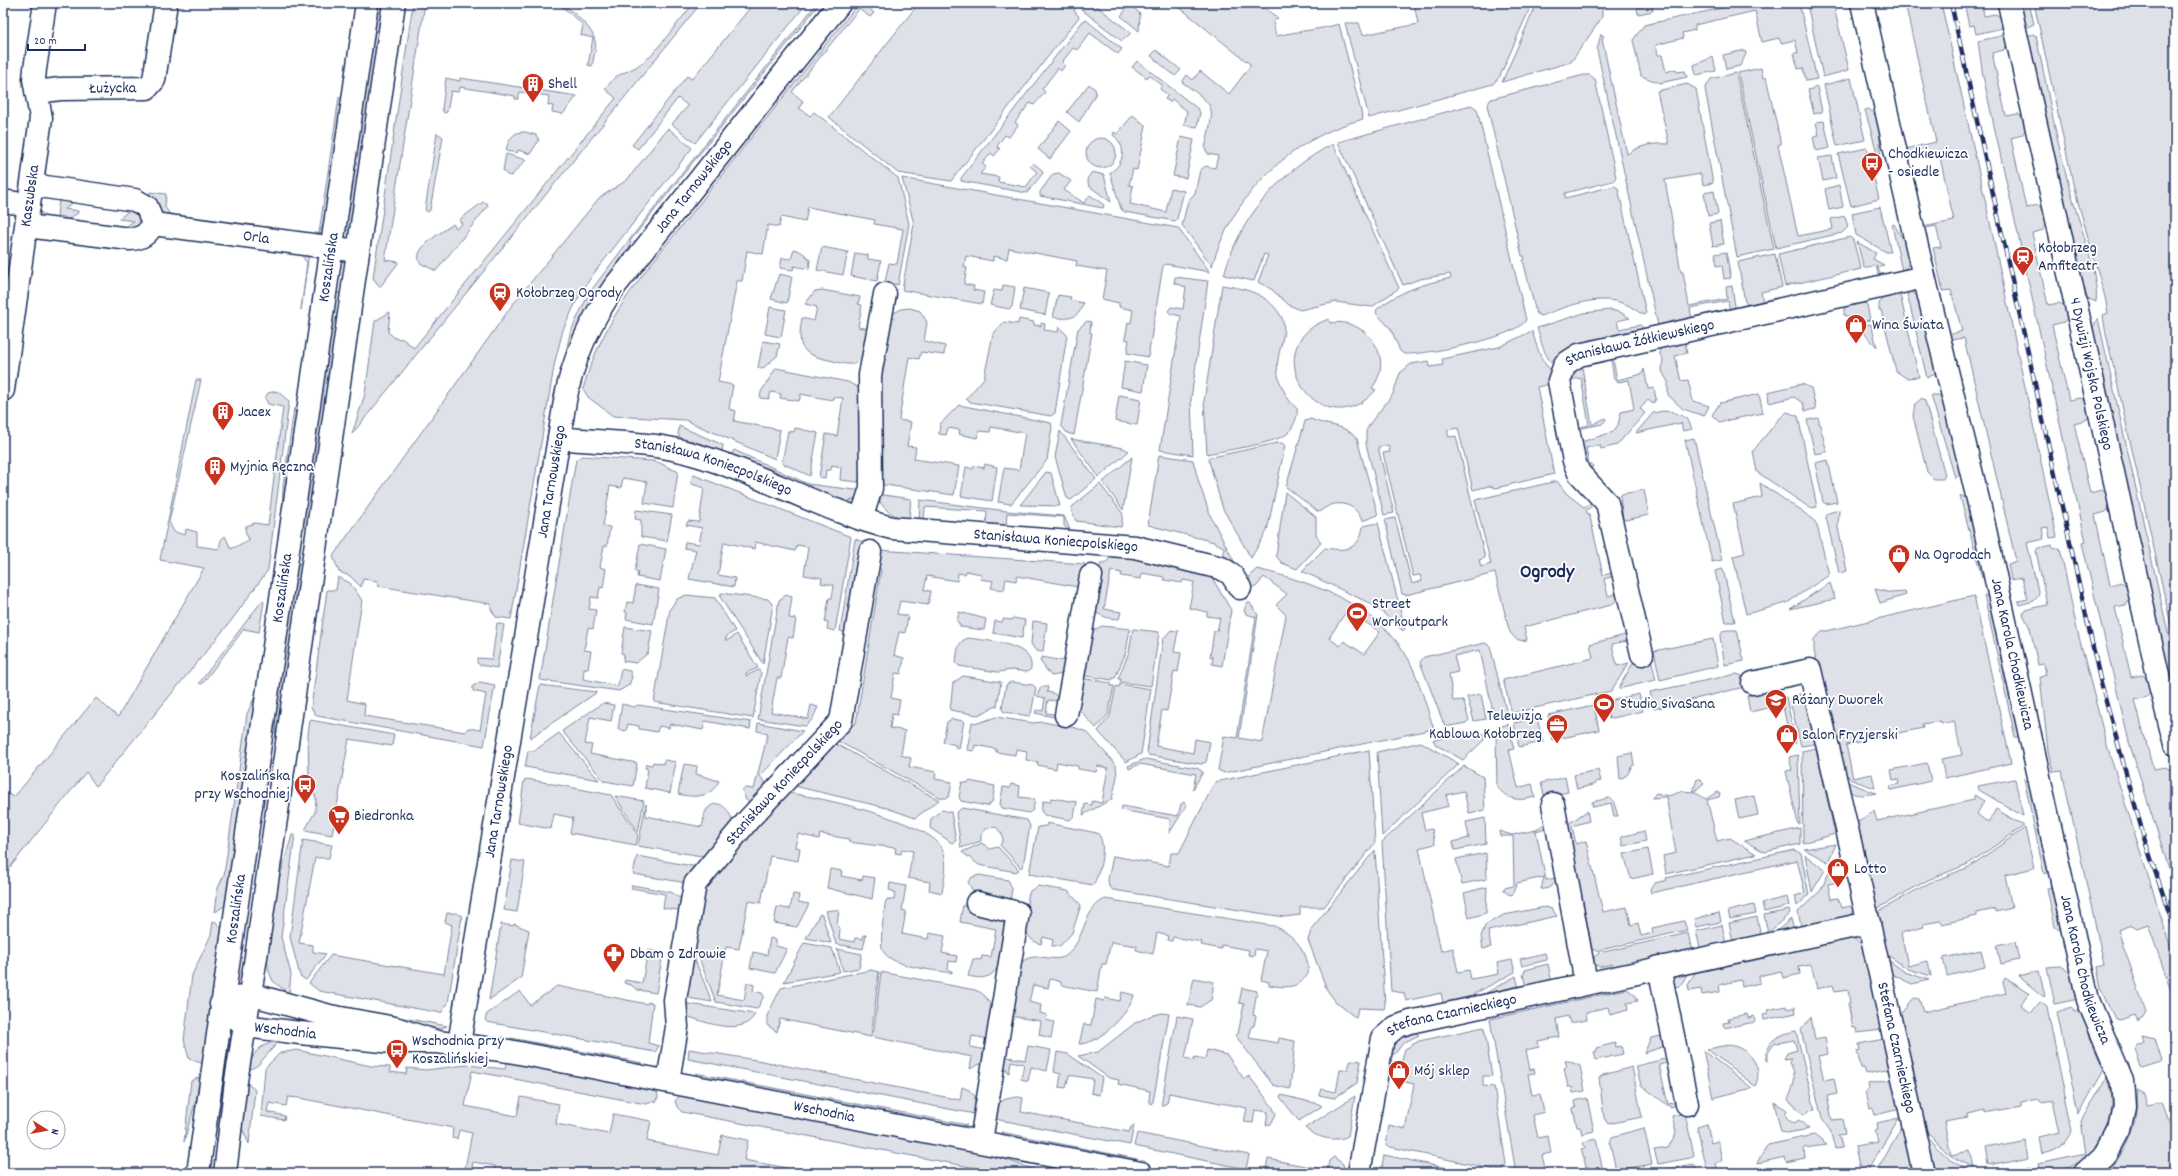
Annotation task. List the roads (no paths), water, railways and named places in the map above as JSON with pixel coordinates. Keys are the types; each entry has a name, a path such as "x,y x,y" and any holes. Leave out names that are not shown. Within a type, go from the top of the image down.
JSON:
{"street":[{"name":"Kaszubska","path":"3,390 41,118 35,69 45,3"},
{"name":"Łużycka","path":"37,92 60,89 147,88 154,80 166,3"},
{"name":"Koszalińska","path":"198,1173 221,1004 367,3"},
{"name":"Koszalińska","path":"225,1173 245,1026 394,3"},
{"name":"Jana Tarnowskiego","path":"459,1044 559,438 569,383 578,354 590,326 605,300 840,3"},
{"name":"Jana Karola Chodkiewicza","path":"1862,3 1924,277 1982,516 2088,1000 2101,1034 2118,1069 2124,1093 2123,1118 2115,1140 2101,1160 2085,1173"},
{"name":"4 Dywizji Wojska Polskiego","path":"2009,3 2156,666 2175,744"},
{"path":"3,201 29,205 130,239 142,237 149,232 154,224 147,208 135,200 29,205"},
{"name":"Orla","path":"154,224 358,251"},
{"name":"Stanisława Żółkiewskiego","path":"1642,654 1608,503 1579,473 1574,461 1559,381 1565,364 1579,355 1924,277"},
{"path":"861,519 871,488 870,376 885,294"},
{"name":"Stanisława Koniecpolskiego","path":"559,438 667,448 689,452 722,463 861,519 892,528 913,531 1135,547 1221,568 1231,574 1240,588"},
{"name":"Stanisława Koniecpolskiego","path":"668,1081 677,1027 675,1000 695,884 749,819 841,721 870,552"},
{"name":"Stanisława Koniecpolskiego","path":"1066,715 1091,576"},
{"name":"Stefana Czarnieckiego","path":"1753,683 1810,670 1869,923 1924,1173"},
{"path":"1553,804 1586,983"},
{"path":"977,903 1018,913 980,1141"},
{"name":"Stefana Czarnieckiego","path":"1359,1173 1383,1038 1389,1032 1410,1022 1659,967 1869,923"},
{"path":"1659,967 1688,1104"},
{"name":"Wschodnia","path":"437,1042 395,1028 330,1016 250,994 221,1004 245,1026 386,1041 459,1044 508,1051 1142,1173"}],"railway":[{"path":"1951,3 2100,679 2145,841 2175,930"}],"place":[{"name":"Shell","path":"533,104"},
{"name":"Chodkiewicza - osiedle","path":"1872,182"},
{"name":"Kołobrzeg Amfiteatr","path":"2023,276"},
{"name":"Kołobrzeg Ogrody","path":"500,312"},
{"name":"Wina Świata","path":"1856,344"},
{"name":"Jacex","path":"223,432"},
{"name":"Myjnia Ręczna","path":"215,486"},
{"name":"Na Ogrodach","path":"1899,574"},
{"name":"Street Workoutpark","path":"1357,632"},
{"name":"Różany Dworek","path":"1776,720"},
{"name":"Studio SivaSana","path":"1604,724"},
{"name":"Telewizja Kablowa Kołobrzeg","path":"1557,744"},
{"name":"Salon Fryzjerski","path":"1787,754"},
{"name":"Koszalińska przy Wschodniej","path":"305,804"},
{"name":"Biedronka","path":"339,836"},
{"name":"Lotto","path":"1838,888"},
{"name":"Dbam o Zdrowie","path":"614,974"},
{"name":"Wschodnia przy Koszalińskiej","path":"397,1070"},
{"name":"Mój sklep","path":"1399,1090"}],"district":[{"name":"Ogrody","path":"1547,573"}]}
